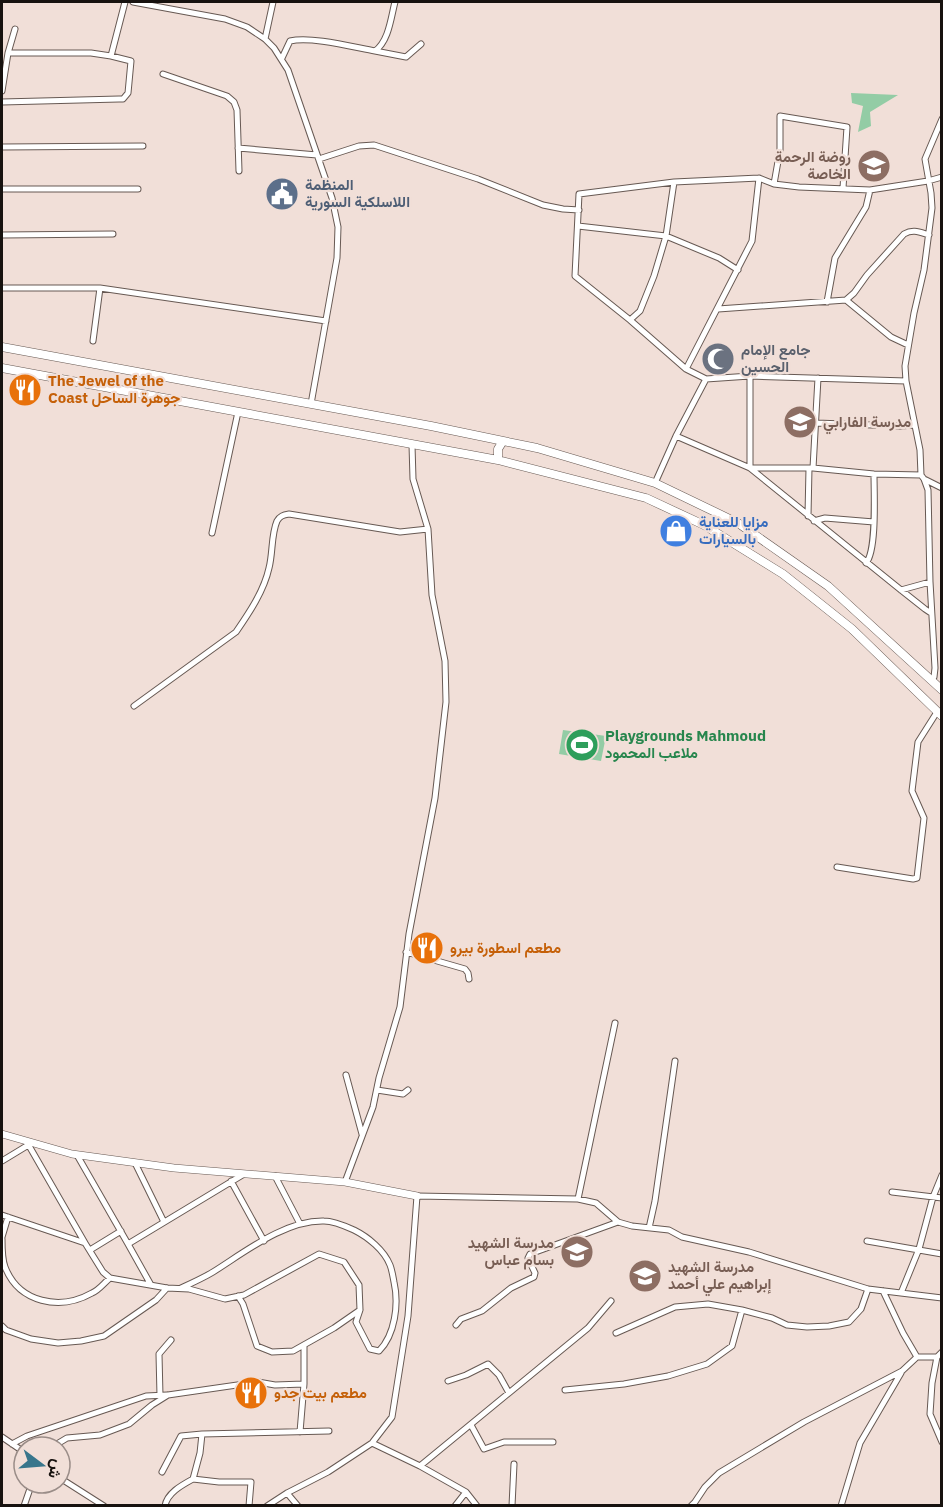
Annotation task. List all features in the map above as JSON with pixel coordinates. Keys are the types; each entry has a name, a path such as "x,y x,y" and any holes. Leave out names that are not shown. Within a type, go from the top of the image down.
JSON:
{"main road":[{"path":"2,347 537,448 655,483 738,523 828,586 942,690"},
{"path":"2,368 498,460 646,498 704,525 783,574 852,629 939,714"},
{"path":"498,460 498,448 503,441"},
{"path":"852,629 861,615"}],"street":[{"path":"111,56 124,2"},
{"path":"133,2 225,19 247,27 265,39 282,58 292,80 335,207 338,227 338,248 311,404"},
{"path":"265,39 273,2"},
{"path":"375,51 385,40 395,2"},
{"path":"2,91 8,53 15,29"},
{"path":"282,58 290,41 296,40 311,40 406,57 421,44"},
{"path":"2,102 123,99 128,93 131,61 91,53 8,53"},
{"path":"163,74 232,99 236,108 239,171"},
{"path":"774,184 780,150 780,116 847,127 843,188"},
{"path":"931,680 934,677 935,668 928,490 922,477 920,450 905,366 924,270 932,208 925,159 942,119"},
{"path":"238,148 318,157 369,144 478,179 543,204 579,210"},
{"path":"2,147 143,146"},
{"path":"906,381 750,376 706,379 686,369 575,276 579,194 674,182 759,178 774,184 816,189 870,190 942,177"},
{"path":"686,369 752,241 759,178"},
{"path":"630,320 640,311 654,276 666,236 674,182"},
{"path":"2,189 138,189"},
{"path":"827,302 835,258 866,207 870,190"},
{"path":"578,226 666,236 719,258 738,270"},
{"path":"718,309 846,300 904,234 916,231 929,235"},
{"path":"2,235 113,234"},
{"path":"2,288 100,288 326,321"},
{"path":"93,340 100,288"},
{"path":"846,300 891,337 908,345"},
{"path":"750,376 750,468"},
{"path":"808,516 818,378"},
{"path":"655,483 676,436 706,379"},
{"path":"212,533 238,412"},
{"path":"816,423 915,425"},
{"path":"676,436 750,468 866,563 932,613"},
{"path":"345,1182 373,1107 400,1007 406,952 435,798 446,702 445,661 432,596 428,529 413,478 412,445"},
{"path":"750,468 811,468 922,477 942,488"},
{"path":"866,563 870,558 874,522 874,474"},
{"path":"134,706 236,632 247,616 265,580 270,567 275,527 283,515 289,514 399,532 428,529"},
{"path":"814,521 825,518 874,522"},
{"path":"901,590 930,582"},
{"path":"837,867 917,878 924,818 912,791 918,742 939,714"},
{"path":"406,952 465,969 469,979"},
{"path":"578,1199 615,1023"},
{"path":"649,1228 675,1061"},
{"path":"346,1074 362,1136"},
{"path":"377,1090 403,1094 408,1090"},
{"path":"2,1134 74,1154 151,1285"},
{"path":"28,1144 85,1243 103,1272 110,1278 167,1288 189,1289 225,1299 244,1295 319,1254 344,1262 359,1285 360,1310 356,1322 370,1349 379,1351 386,1344 396,1304 396,1289 389,1264 379,1249 361,1233 326,1220 300,1224 283,1230 211,1273 180,1288"},
{"path":"2,1161 28,1144 74,1154 135,1163 345,1182 417,1196 578,1199 596,1203 618,1222 632,1226 669,1230 682,1237 749,1252 868,1289 942,1298"},
{"path":"135,1163 164,1222"},
{"path":"128,1244 244,1174"},
{"path":"901,1293 919,1249 933,1197 942,1175"},
{"path":"275,1176 300,1224"},
{"path":"231,1182 264,1241"},
{"path":"891,1192 942,1198"},
{"path":"267,1506 328,1472 372,1443 392,1417 408,1316 417,1196"},
{"path":"85,1243 5,1216 2,1240 4,1265 14,1285 33,1298 52,1303 73,1300 93,1293 110,1278"},
{"path":"456,1325 461,1319 482,1311 511,1288 534,1277 535,1273 528,1258 530,1254 618,1222"},
{"path":"90,1250 121,1232"},
{"path":"867,1241 942,1254"},
{"path":"2,1326 6,1330 32,1339 58,1343 104,1336 156,1300 167,1288"},
{"path":"616,1333 675,1307 708,1304 742,1310 772,1318 787,1325 829,1326 849,1322 861,1309 868,1289"},
{"path":"883,1291 917,1357"},
{"path":"238,1296 243,1304 257,1346 272,1352 293,1352 334,1329 360,1310"},
{"path":"420,1466 588,1328 611,1301"},
{"path":"565,1390 624,1384 668,1376 706,1364 732,1346 742,1310"},
{"path":"160,1395 159,1354 171,1340"},
{"path":"300,1432 304,1345"},
{"path":"691,1506 719,1473 804,1422 902,1371 917,1357 939,1354 932,1383 930,1414 942,1442"},
{"path":"448,1381 488,1364 499,1375 509,1393"},
{"path":"841,1506 860,1443 902,1371"},
{"path":"30,1435 146,1396 258,1382 275,1385 304,1384"},
{"path":"72,1438 100,1435 129,1424 168,1395"},
{"path":"471,1425 484,1449 504,1442 553,1442"},
{"path":"162,1472 181,1436 329,1431"},
{"path":"193,1479 202,1434"},
{"path":"2,1437 12,1444"},
{"path":"372,1443 466,1492 477,1506"},
{"path":"512,1506 514,1464"},
{"path":"165,1506 166,1500 182,1485 193,1479 251,1482 249,1506"},
{"path":"72,1486 104,1506"},
{"path":"455,1506 466,1492"},
{"path":"287,1493 298,1506"}],"green space":[{"path":"851,93 898,95 870,112 871,126 858,132 863,106 852,103"},
{"name":"Playgrounds Mahmoud ملاعب المحمود","path":"563,730 606,736 601,761 559,754"}],"place":[{"name":"روضة الرحمة الخاصة","path":"874,166"},
{"name":"المنظمة اللاسلكية السورية","path":"282,194"},
{"name":"جامع الإمام الحسين","path":"718,359"},
{"name":"The Jewel of the Coast جوهرة الساحل","path":"25,390"},
{"name":"مدرسة الفارابي","path":"800,422"},
{"name":"مزايا للعناية بالسيارات","path":"676,531"},
{"name":"Playgrounds Mahmoud ملاعب المحمود","path":"582,745"},
{"name":"مطعم اسطورة بيرو","path":"427,948"},
{"name":"مدرسة الشهيد بسام عباس","path":"577,1252"},
{"name":"مدرسة الشهيد إبراهيم علي أحمد","path":"645,1276"},
{"name":"مطعم بيت جدو","path":"251,1393"}]}
